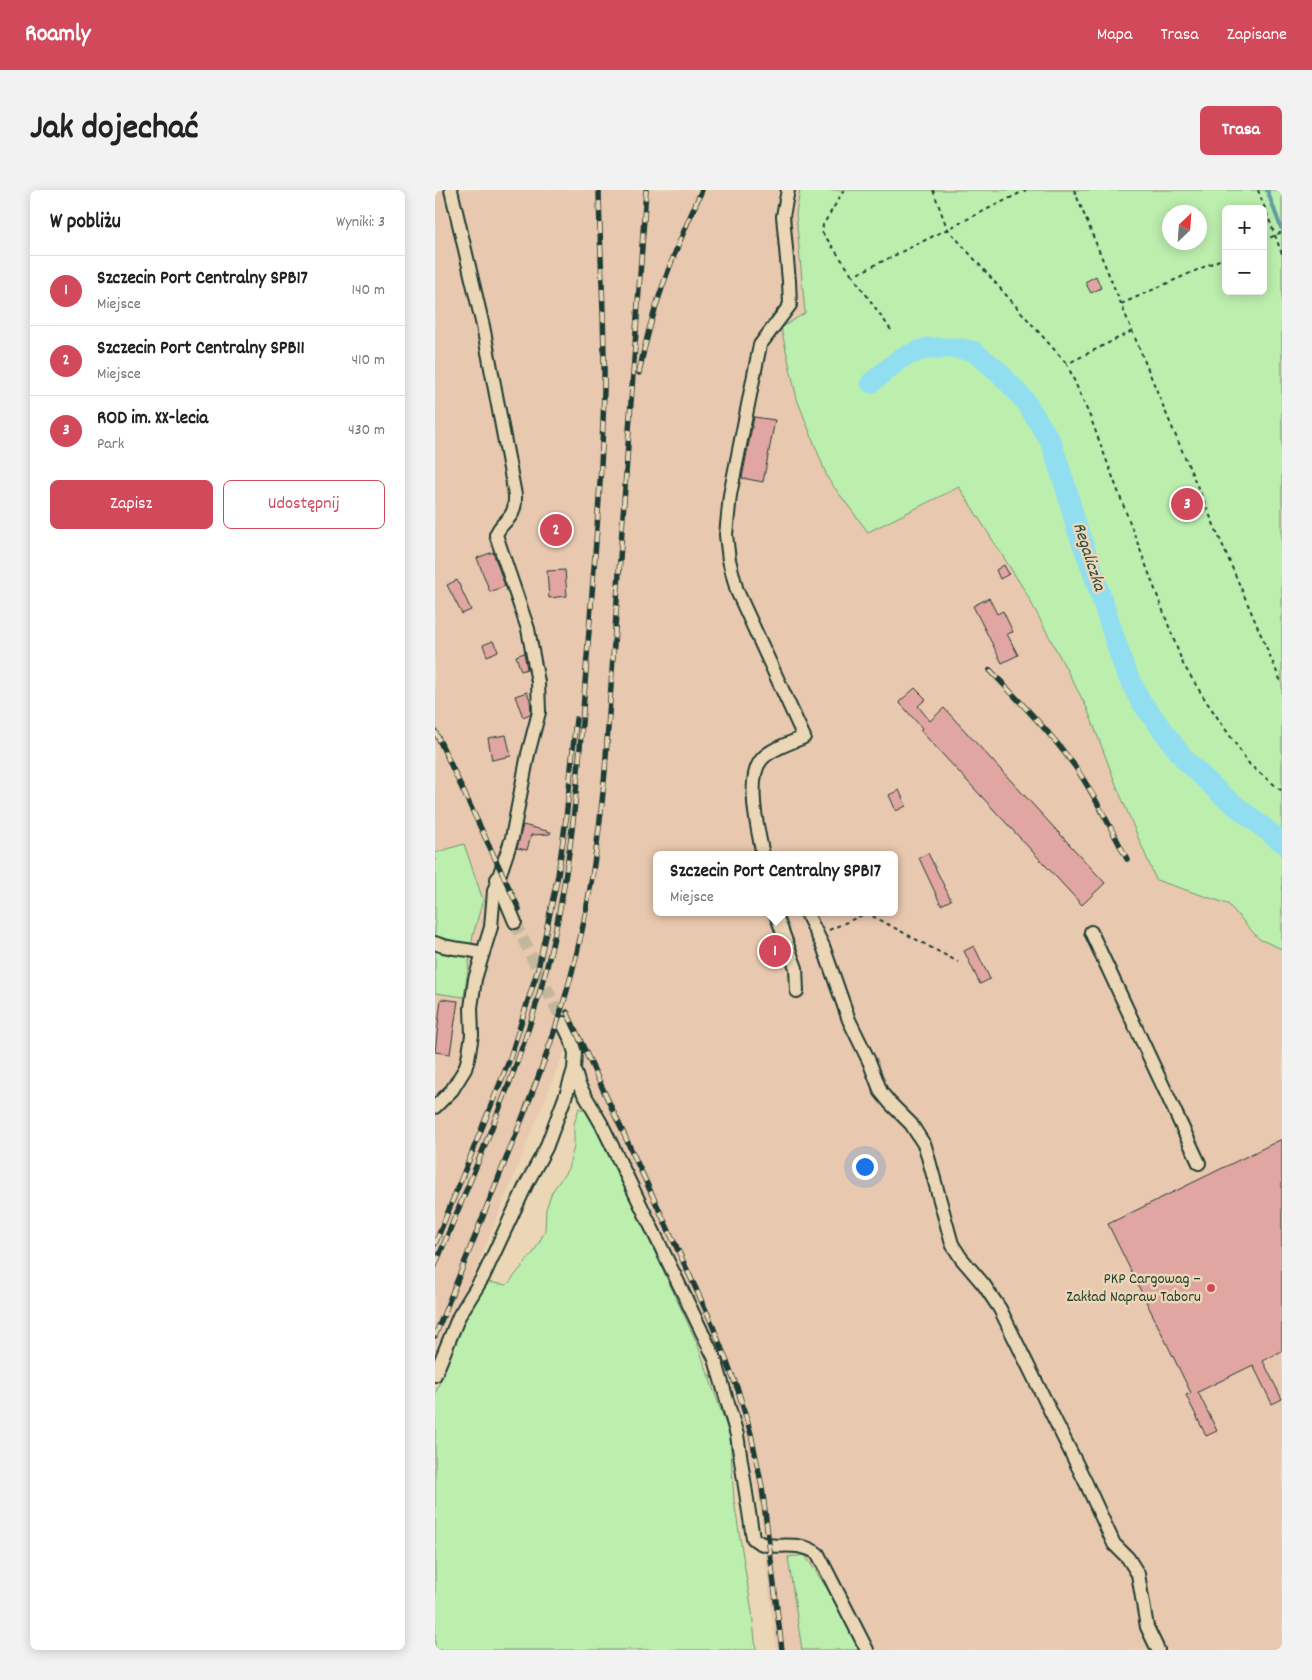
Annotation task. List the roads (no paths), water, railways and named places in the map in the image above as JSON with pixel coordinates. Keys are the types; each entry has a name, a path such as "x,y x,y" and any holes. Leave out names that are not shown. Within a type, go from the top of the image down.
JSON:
{"lane":[{"path":"435,1107 452,1090 465,1069 468,1059 473,1035 473,990 482,953 491,927 497,879 512,838 528,754 537,723 540,699 528,629 496,535 498,530 512,516 515,496 483,326 451,190"},
{"path":"762,851 753,783 755,772 765,756 804,737 737,591 729,560 726,535 731,495 760,345 790,305 783,216 788,190"},
{"path":"497,879 515,922"},
{"path":"776,916 796,968 797,991"},
{"path":"808,916 829,961 849,1020 869,1060 881,1092 911,1124 925,1146 952,1244 961,1258 984,1284 1000,1309 1082,1474 1114,1544 1128,1558 1138,1574 1147,1627 1158,1650"},
{"path":"1091,932 1199,1163"},
{"path":"435,943 441,946 465,948 482,953"},
{"path":"435,1375 459,1316 483,1277 526,1185 546,1148 567,1092 575,1061 574,1047 563,1023"},
{"path":"574,1069 579,1085 602,1124 715,1360 737,1435 753,1538 765,1545 803,1546 811,1548 818,1554 867,1650"}],"waterway":[{"path":"1267,190 1281,228"},
{"name":"Regaliczka","path":"871,383 901,358 927,348 954,348 973,351 998,371 1025,401 1051,442 1076,526 1125,670 1140,700 1185,760 1223,796 1282,842"}],"tunnel":[{"path":"515,922 563,1023"}],"railway":[{"path":"435,1266 499,1110 528,1031 551,950 565,881 578,776 601,459 604,364 599,190"},
{"path":"435,1336 549,1047 571,976 588,900 600,823 605,771 646,190"},
{"path":"639,373 657,302 682,235 702,190"},
{"path":"990,670 1044,728 1082,776 1127,859"},
{"path":"435,1244 509,1061 538,969 558,875 566,819 576,719"},
{"path":"435,731 519,909"},
{"path":"567,1012 710,1319 738,1390 751,1434 762,1487 782,1650"}],"place":[{"name":"ROD im. XX-lecia","path":"1187,504"},
{"name":"Szczecin Port Centralny SPB11","path":"556,530"},
{"name":"Szczecin Port Centralny SPB17","path":"775,951"},
{"name":"PKP Cargowag – Zakład Napraw Taboru","path":"1211,1288"}]}
